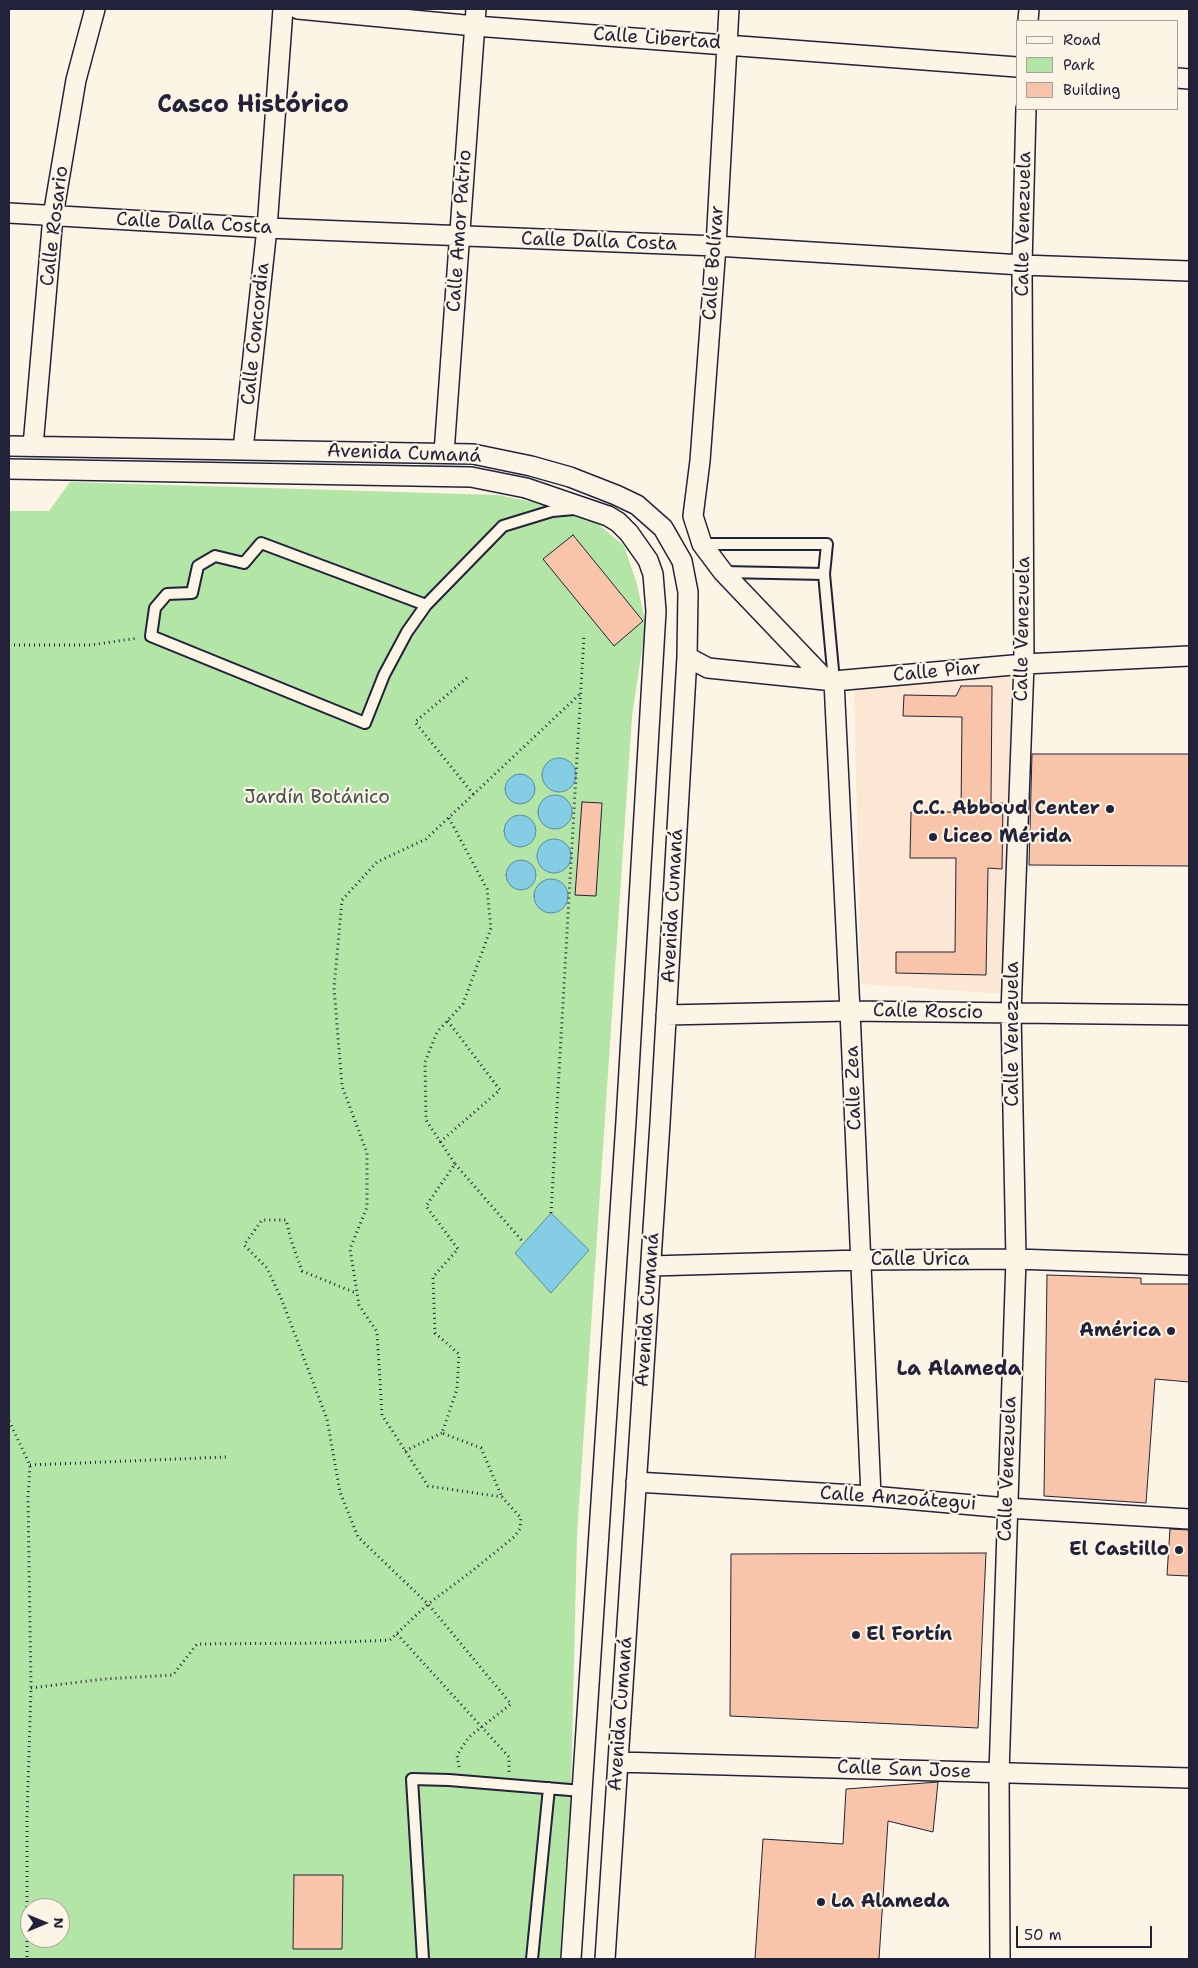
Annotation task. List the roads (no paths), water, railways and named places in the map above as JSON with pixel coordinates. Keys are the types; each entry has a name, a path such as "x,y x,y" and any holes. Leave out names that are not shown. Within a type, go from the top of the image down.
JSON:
{"street":[{"name":"Calle Rosario","path":"33,446 53,216 76,80 95,9"},
{"name":"Calle Concordia","path":"243,449 267,228 283,9"},
{"name":"Calle Libertad","path":"298,9 476,17 728,45 1016,67"},
{"name":"Calle Bolívar","path":"702,544 692,516 700,461 716,246 729,9"},
{"name":"Calle Amor Patrio","path":"444,452 476,17"},
{"name":"Calle Venezuela","path":"1000,1959 999,1773 1016,1260 1011,1013 1024,664 1022,265 1026,110"},
{"name":"Calle Dalla Costa","path":"9,213 267,228 716,246 1022,265 1189,271"},
{"name":"Avenida Cumaná","path":"9,446 473,454 531,466 570,478 637,505 652,516 663,528 684,568 688,592 687,657 651,1266 605,1959"},
{"name":"Avenida Cumaná","path":"9,469 471,478 526,488 587,508 618,522 640,546 653,574 656,611 626,1121 571,1959"},
{"path":"702,544 723,572 830,680"},
{"name":"Calle Piar","path":"687,657 708,668 830,680 1024,664 1189,656"},
{"name":"Calle Zea","path":"830,680 850,1011 871,1496"},
{"name":"Calle Roscio","path":"666,1015 850,1011 1189,1015"},
{"name":"Calle Urica","path":"651,1266 861,1260 1016,1260 1189,1266"},
{"name":"Calle Anzoátegui","path":"636,1482 871,1496 1007,1508 1189,1519"},
{"name":"Calle San Jose","path":"618,1762 1189,1778"}],"lane":[{"path":"426,605 261,543 244,563 215,556 198,566 192,592 167,594 155,608 151,636 365,723 384,674 407,632 426,605 503,526 552,511 587,508"},
{"path":"702,544 827,544 824,574 830,680"},
{"path":"723,572 824,574"},
{"path":"423,1959 412,1779 456,1780 582,1791"},
{"path":"532,1959 549,1788"}],"water":[{"path":"559,758 566,759 571,763 575,768 575,782 571,787 566,791 559,792 552,791 547,787 543,782 542,775 543,768 547,763 552,759"},
{"path":"520,774 531,778 535,789 531,800 520,804 509,800 505,789 509,778"},
{"path":"555,795 562,796 567,800 571,805 571,819 567,824 562,828 555,829 548,828 543,824 539,819 538,812 539,805 543,800 548,796"},
{"path":"520,815 526,816 531,820 535,825 535,837 531,842 526,846 520,847 514,846 509,842 505,837 504,831 505,825 509,820 514,816"},
{"path":"554,839 566,844 571,856 566,868 554,873 542,868 537,856 542,844"},
{"path":"521,860 527,861 535,869 535,881 527,889 521,890 515,889 507,881 506,875 507,869 515,861"},
{"path":"551,879 558,880 563,884 567,889 567,903 563,908 558,912 551,913 544,912 539,908 535,903 534,896 535,889 539,884 544,880"},
{"path":"551,1213 589,1250 551,1293 515,1253"}],"place":[{"name":"C.C. Abboud Center","path":"1110,809"},
{"name":"Liceo Mérida","path":"933,837"},
{"name":"América","path":"1171,1331"},
{"name":"El Castillo","path":"1179,1550"},
{"name":"El Fortín","path":"856,1635"},
{"name":"La Alameda","path":"821,1902"}],"district":[{"name":"Casco Histórico","path":"253,106"},
{"name":"La Alameda","path":"959,1370"}],"park label":[{"name":"Jardín Botánico","path":"317,798"}]}
